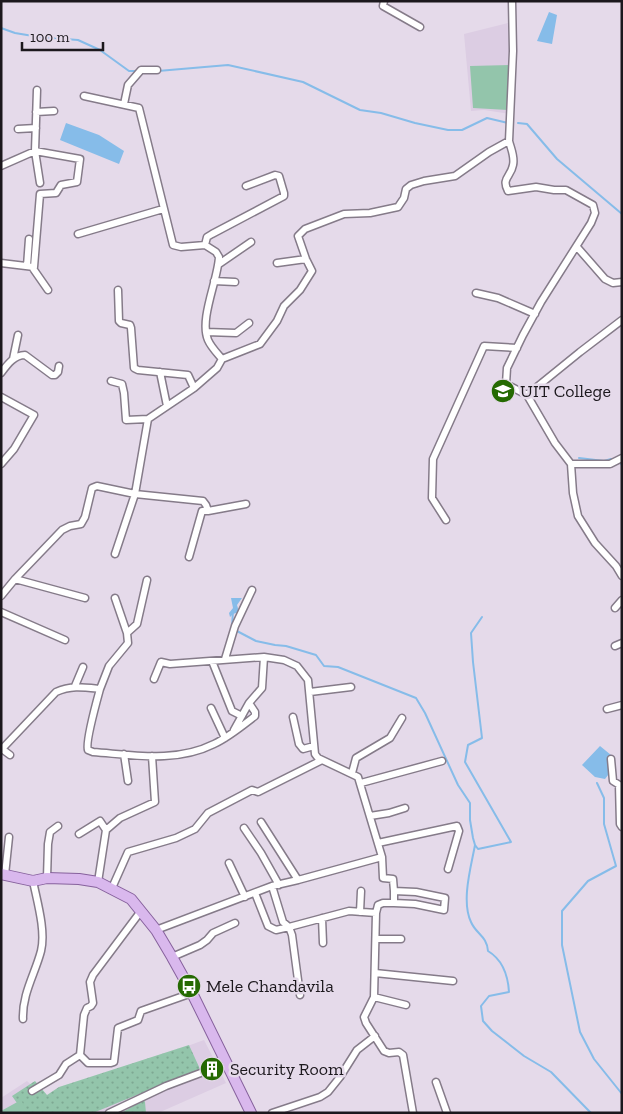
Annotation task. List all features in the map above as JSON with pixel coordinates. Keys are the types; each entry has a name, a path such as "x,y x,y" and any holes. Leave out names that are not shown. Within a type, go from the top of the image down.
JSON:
{"main road":[{"path":"3,874 33,880 47,878 98,882 131,899 156,930 172,957 192,993 251,1113"}],"street":[{"path":"384,1 383,6 420,27"},
{"path":"512,1 513,51 509,141 514,156 513,167 505,186 508,192 536,187 566,190 593,205 595,213 591,223 535,314 517,348 508,368 506,384 527,395 555,443 572,464 578,516 595,543 616,566 622,576"},
{"path":"124,104 128,84 141,70 157,70"},
{"path":"37,90 35,151 40,183"},
{"path":"84,96 136,106 140,111 173,245 181,247 205,245 216,252 219,257 207,316 206,332 207,340 222,359"},
{"path":"36,112 54,111"},
{"path":"18,129 36,128"},
{"path":"111,381 122,384 126,420 148,419 194,388 217,368 222,359 260,344 277,322 284,306 300,290 312,272 298,236 305,229 344,214 370,213 398,207 404,198 406,189 411,185 455,176 489,152 509,141"},
{"path":"1,166 35,151 80,159 77,182 61,185 56,193 40,194 35,266 1,263"},
{"path":"205,245 207,237 284,196 279,176 274,175 246,186"},
{"path":"78,234 163,209"},
{"path":"29,239 30,267 48,290"},
{"path":"219,264 251,242"},
{"path":"577,247 605,279 613,283 622,282"},
{"path":"277,263 306,259"},
{"path":"214,281 235,282"},
{"path":"118,290 119,321 130,325 131,328 134,368 188,375 194,388"},
{"path":"476,293 498,298 535,314"},
{"path":"527,395 622,320"},
{"path":"206,332 236,333 249,323"},
{"path":"13,359 18,335"},
{"path":"446,520 432,498 433,459 484,346 517,348"},
{"path":"1,373 13,359 19,356 25,356 55,375 58,372 59,366"},
{"path":"160,372 167,406"},
{"path":"1,397 34,415 14,449 1,464"},
{"path":"115,554 135,494 148,419"},
{"path":"572,464 610,464 622,458"},
{"path":"1,596 15,578 62,530 81,524 92,488 97,486 135,494 203,501 208,511"},
{"path":"189,557 202,511 246,504"},
{"path":"15,578 85,598"},
{"path":"127,634 137,624 146,580"},
{"path":"225,660 235,626 252,590"},
{"path":"115,598 127,634 128,643 109,666 100,689 94,720 86,745 88,750 93,752 152,756 183,755 213,745 255,716 255,712 249,703"},
{"path":"615,608 622,600"},
{"path":"1,612 65,640"},
{"path":"615,646 622,643"},
{"path":"232,733 249,703 262,688 264,656"},
{"path":"154,679 161,662 170,664 264,656 284,660 297,666 308,680 314,746 318,758 358,777 382,857 383,878 393,879 394,903"},
{"path":"212,660 232,711 242,716"},
{"path":"75,686 83,667"},
{"path":"10,755 2,750 56,692 75,686 100,689"},
{"path":"310,692 351,687"},
{"path":"607,709 622,705"},
{"path":"211,708 224,738"},
{"path":"293,717 303,749 314,746"},
{"path":"352,773 356,758 390,738 402,718"},
{"path":"124,754 128,782"},
{"path":"98,882 106,830 120,818 155,802 152,756"},
{"path":"611,759 614,781 620,785 620,824 622,827"},
{"path":"112,888 128,852 176,838 195,829 208,812 252,790 258,792 322,760"},
{"path":"361,784 442,761"},
{"path":"370,816 404,808"},
{"path":"79,834 100,821 106,830"},
{"path":"261,822 298,880"},
{"path":"47,878 50,832 58,826"},
{"path":"378,843 457,826 459,831 448,869"},
{"path":"244,828 261,853 276,886 282,922 290,927 300,995"},
{"path":"3,874 9,837"},
{"path":"156,930 276,886 382,857"},
{"path":"229,864 245,897"},
{"path":"23,1019 27,988 41,950 41,930 33,880"},
{"path":"394,890 445,898 444,910 415,904 383,903 378,906 376,913 374,997 364,1017 386,1053 399,1052 403,1055 413,1113"},
{"path":"360,912 361,891"},
{"path":"255,893 268,926 276,930 349,911 376,913"},
{"path":"80,1055 84,1015 87,1008 92,1006 93,1003 90,982 92,975 141,911"},
{"path":"322,918 323,944"},
{"path":"172,957 208,940 213,933 235,923"},
{"path":"376,940 401,939"},
{"path":"375,973 453,981"},
{"path":"80,1055 88,1063 114,1062 118,1028 138,1020 141,1012 192,993"},
{"path":"374,997 406,1005"},
{"path":"272,1113 320,1097 328,1092 340,1078 357,1050 375,1036"},
{"path":"32,1091 59,1075 66,1064 80,1055"},
{"path":"109,1113 166,1086 206,1071 226,1061"},
{"path":"436,1082 447,1113"}],"shaded area":[{"path":"512,22 510,114 484,110 471,111 464,34"},
{"path":"204,1040 226,1083 158,1113 1,1113 1,1098 27,1081 45,1098"}],"green space":[{"path":"510,65 508,110 473,108 470,66"},
{"path":"189,1045 200,1069 93,1113 24,1113 12,1096 35,1081 47,1095 59,1087"},
{"path":"21,1100 28,1113 1,1113 1,1111"},
{"path":"144,1100 146,1113 121,1113"}],"water":[{"path":"549,12 557,15 552,44 537,41"},
{"path":"66,123 99,135 124,151 119,164 60,140"},
{"path":"231,598 242,598 237,605 239,612 230,617 229,613 233,608"},
{"path":"600,746 611,755 615,766 605,779 595,777 582,765"}],"waterway":[{"path":"1,28 15,33 39,37 78,40 100,50 129,71 136,71"},
{"path":"158,71 228,65 303,82 360,110 381,113 448,130 462,130 487,118 508,123"},
{"path":"518,123 527,124 557,159 622,214"},
{"path":"579,458 604,461 611,459"},
{"path":"232,628 233,610"},
{"path":"235,630 256,641 286,646 316,655 324,666 338,667 416,698 425,713 458,785 470,803 473,838 478,849 511,842 465,762 468,745 482,738 471,633 482,617"},
{"path":"597,783 604,798 604,824 616,866 588,881 562,911 562,945 580,1032 594,1059 622,1094"},
{"path":"475,845 468,884 468,914 473,926 484,938 488,951 504,969 509,992 489,996 481,1006 483,1021 492,1031 524,1056 551,1072 591,1113"}],"place":[{"name":"UIT College","path":"503,391"},
{"name":"Mele Chandavila","path":"189,986"},
{"name":"Security Room","path":"212,1069"}]}
